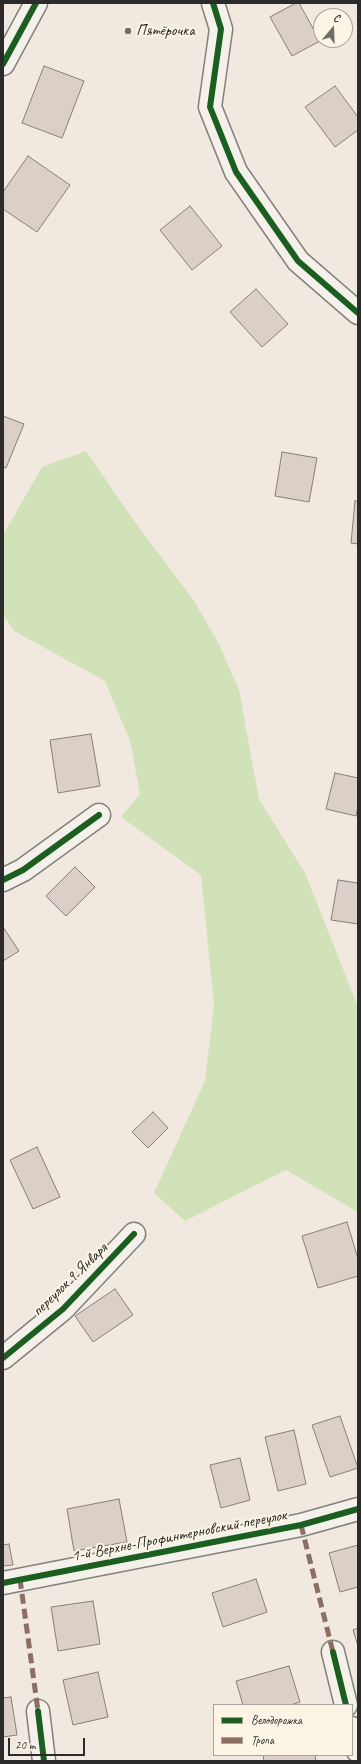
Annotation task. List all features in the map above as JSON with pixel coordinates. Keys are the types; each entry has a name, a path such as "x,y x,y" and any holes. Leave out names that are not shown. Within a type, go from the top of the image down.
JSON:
{"street":[{"path":"3,64 36,3"},
{"path":"213,3 221,29 210,106 236,172 298,261 358,313"},
{"path":"3,880 23,870 99,815"},
{"name":"переулок 9 Января","path":"3,1358 63,1309 134,1234"},
{"name":"1-й Верхне-Профинтерновский переулок","path":"3,1583 301,1525 358,1509"},
{"path":"333,1652 346,1704"},
{"path":"38,1711 44,1761"},
{"path":"353,1732 358,1752"}],"green space":[{"path":"86,451 132,518 194,601 219,644 239,690 259,799 305,873 358,1007 358,1212 286,1170 185,1221 154,1193 205,1081 214,1005 201,875 121,817 140,794 130,741 105,681 14,631 3,614 3,535 42,467"}],"building":[{"path":"296,3 299,3 313,28 313,45 292,56 270,17"},
{"path":"44,66 84,81 62,138 22,123"},
{"path":"335,86 358,117 358,130 335,147 305,107"},
{"path":"28,156 70,185 37,232 3,209 3,192"},
{"path":"190,206 222,246 192,270 160,230"},
{"path":"256,289 288,324 262,347 230,312"},
{"path":"3,416 24,424 6,468 3,467"},
{"path":"282,452 317,458 309,502 275,496"},
{"path":"355,501 358,501 358,544 351,543"},
{"path":"91,734 100,786 58,793 50,740"},
{"path":"335,773 358,778 358,806 356,816 326,809"},
{"path":"75,867 95,887 66,916 46,896"},
{"path":"338,880 358,883 358,924 331,920"},
{"path":"3,927 19,951 3,961"},
{"path":"153,1112 168,1128 148,1148 132,1132"},
{"path":"37,1147 60,1197 33,1209 10,1160"},
{"path":"347,1222 358,1259 358,1276 318,1288 302,1236"},
{"path":"115,1289 133,1315 93,1342 75,1316"},
{"path":"340,1416 358,1468 330,1477 312,1425"},
{"path":"294,1430 306,1484 278,1491 265,1437"},
{"path":"240,1458 250,1500 221,1508 210,1465"},
{"path":"119,1499 127,1542 74,1551 67,1509"},
{"path":"9,1544 13,1565 3,1566 3,1545"},
{"path":"358,1545 358,1587 340,1592 329,1553"},
{"path":"256,1579 267,1612 223,1627 212,1593"},
{"path":"93,1601 100,1644 58,1651 51,1607"},
{"path":"358,1628 358,1646 353,1630"},
{"path":"289,1666 300,1702 294,1704 243,1704 236,1681"},
{"path":"98,1672 108,1717 73,1725 63,1680"},
{"path":"11,1697 17,1735 3,1737 3,1698"},
{"path":"263,1756 315,1756 316,1761 264,1761"}],"marked path":[{"path":"301,1525 333,1652"},
{"path":"20,1579 38,1711"}],"cycle path":[{"path":"3,64 36,3"},
{"path":"213,3 221,29 210,107 236,172 298,261 358,313"},
{"path":"3,880 23,870 99,815"},
{"path":"3,1358 63,1309 134,1234"},
{"path":"3,1583 301,1525 358,1509"},
{"path":"333,1652 346,1704"},
{"path":"38,1711 44,1761"}],"place":[{"name":"Пятёрочка","path":"128,31"}]}
